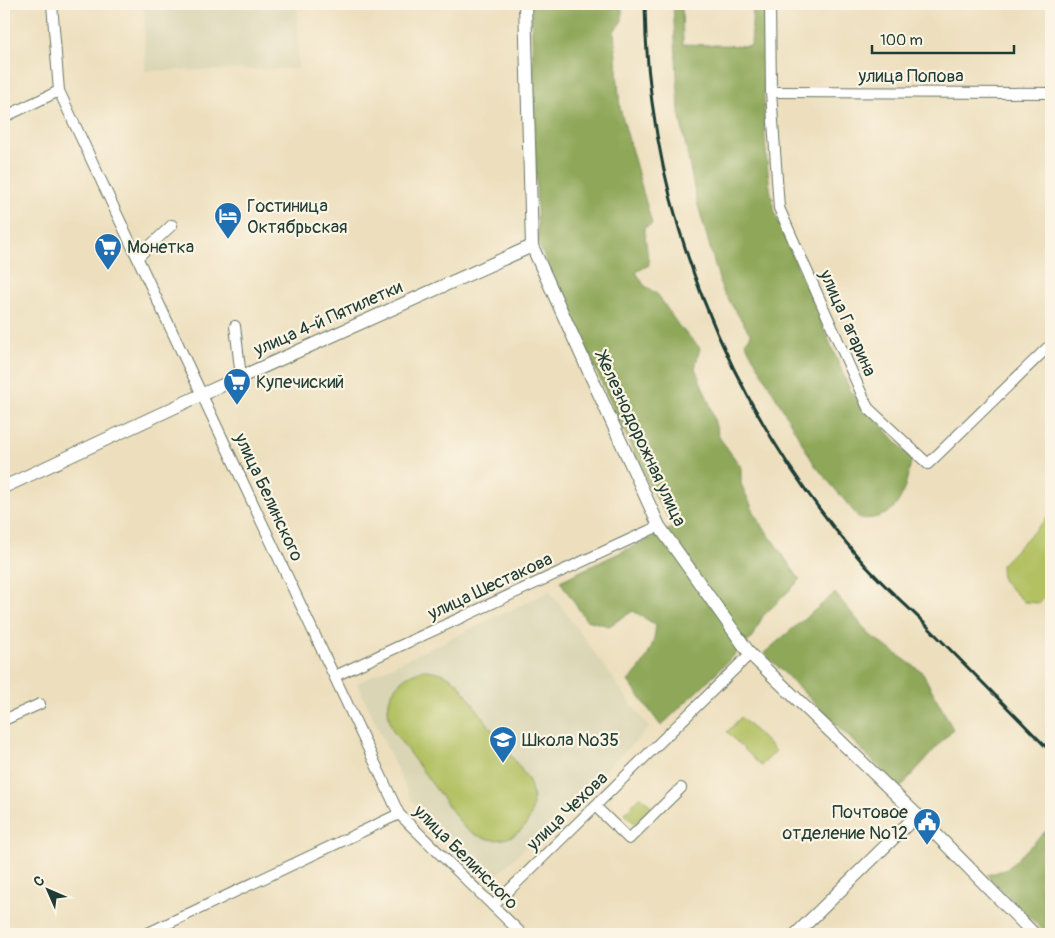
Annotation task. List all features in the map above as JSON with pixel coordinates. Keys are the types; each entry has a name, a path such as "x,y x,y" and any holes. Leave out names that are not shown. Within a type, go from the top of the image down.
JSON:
{"street":[{"name":"улица Белинского","path":"52,4 59,91 399,814 522,934"},
{"name":"Железнодорожная улица","path":"525,4 532,246 660,526 750,654 917,815 1034,934"},
{"name":"улица Гагарина","path":"770,4 770,92 779,208 868,408 928,464 1047,348 1051,348"},
{"path":"4,117 59,91"},
{"name":"улица Попова","path":"770,92 1051,93"},
{"path":"138,257 172,224"},
{"name":"улица 4-й Пятилетки","path":"4,487 203,394 532,246"},
{"path":"235,326 241,377"},
{"name":"улица Шестакова","path":"335,676 660,526"},
{"name":"улица Чехова","path":"493,906 750,654"},
{"path":"4,720 40,704"},
{"path":"595,806 629,839 681,788"},
{"path":"146,934 399,814"},
{"path":"796,934 917,815"}],"shaded area":[{"path":"144,4 298,4 298,69 145,71"},
{"name":"Школа №35","path":"550,591 649,728 493,879 411,800 357,683"}],"green space":[{"path":"531,4 620,4 622,6 622,21 614,31 620,108 652,224 644,228 649,265 636,272 644,285 658,295 678,325 700,348 695,368 709,402 719,437 741,467 741,484 757,518 800,580 763,616 751,639 661,726 628,681 648,656 656,625 633,611 609,626 586,620 560,581 674,527 648,484 538,243"},
{"path":"673,4 682,4 683,44 751,46 753,4 765,4 765,136 770,188 775,214 850,390 912,459 903,493 893,509 885,514 874,518 860,519 814,464 745,343 751,335 722,290 696,198 679,112"},
{"path":"1051,514 1051,591 1039,603 1024,602 1002,580 1001,565"},
{"path":"835,593 870,635 922,672 953,729 900,788 764,653"},
{"path":"422,670 441,673 458,683 528,779 533,796 532,811 527,823 518,833 507,838 493,840 479,836 464,827 393,731 388,711 392,693 403,679"},
{"path":"741,717 776,751 761,766 727,732"},
{"path":"641,796 652,807 635,824 624,813"},
{"path":"1051,826 1051,934 1046,934 987,875 1007,869"}],"railway":[{"path":"645,4 649,79 661,154 679,227 703,299 734,368 770,435 811,498 858,557 1051,752"}],"place":[{"name":"Гостиница Октябрьская","path":"228,240"},
{"name":"Монетка","path":"108,271"},
{"name":"Купечиский","path":"237,406"},
{"name":"Школа №35","path":"503,764"},
{"name":"Почтовое отделение №12","path":"927,846"}]}
